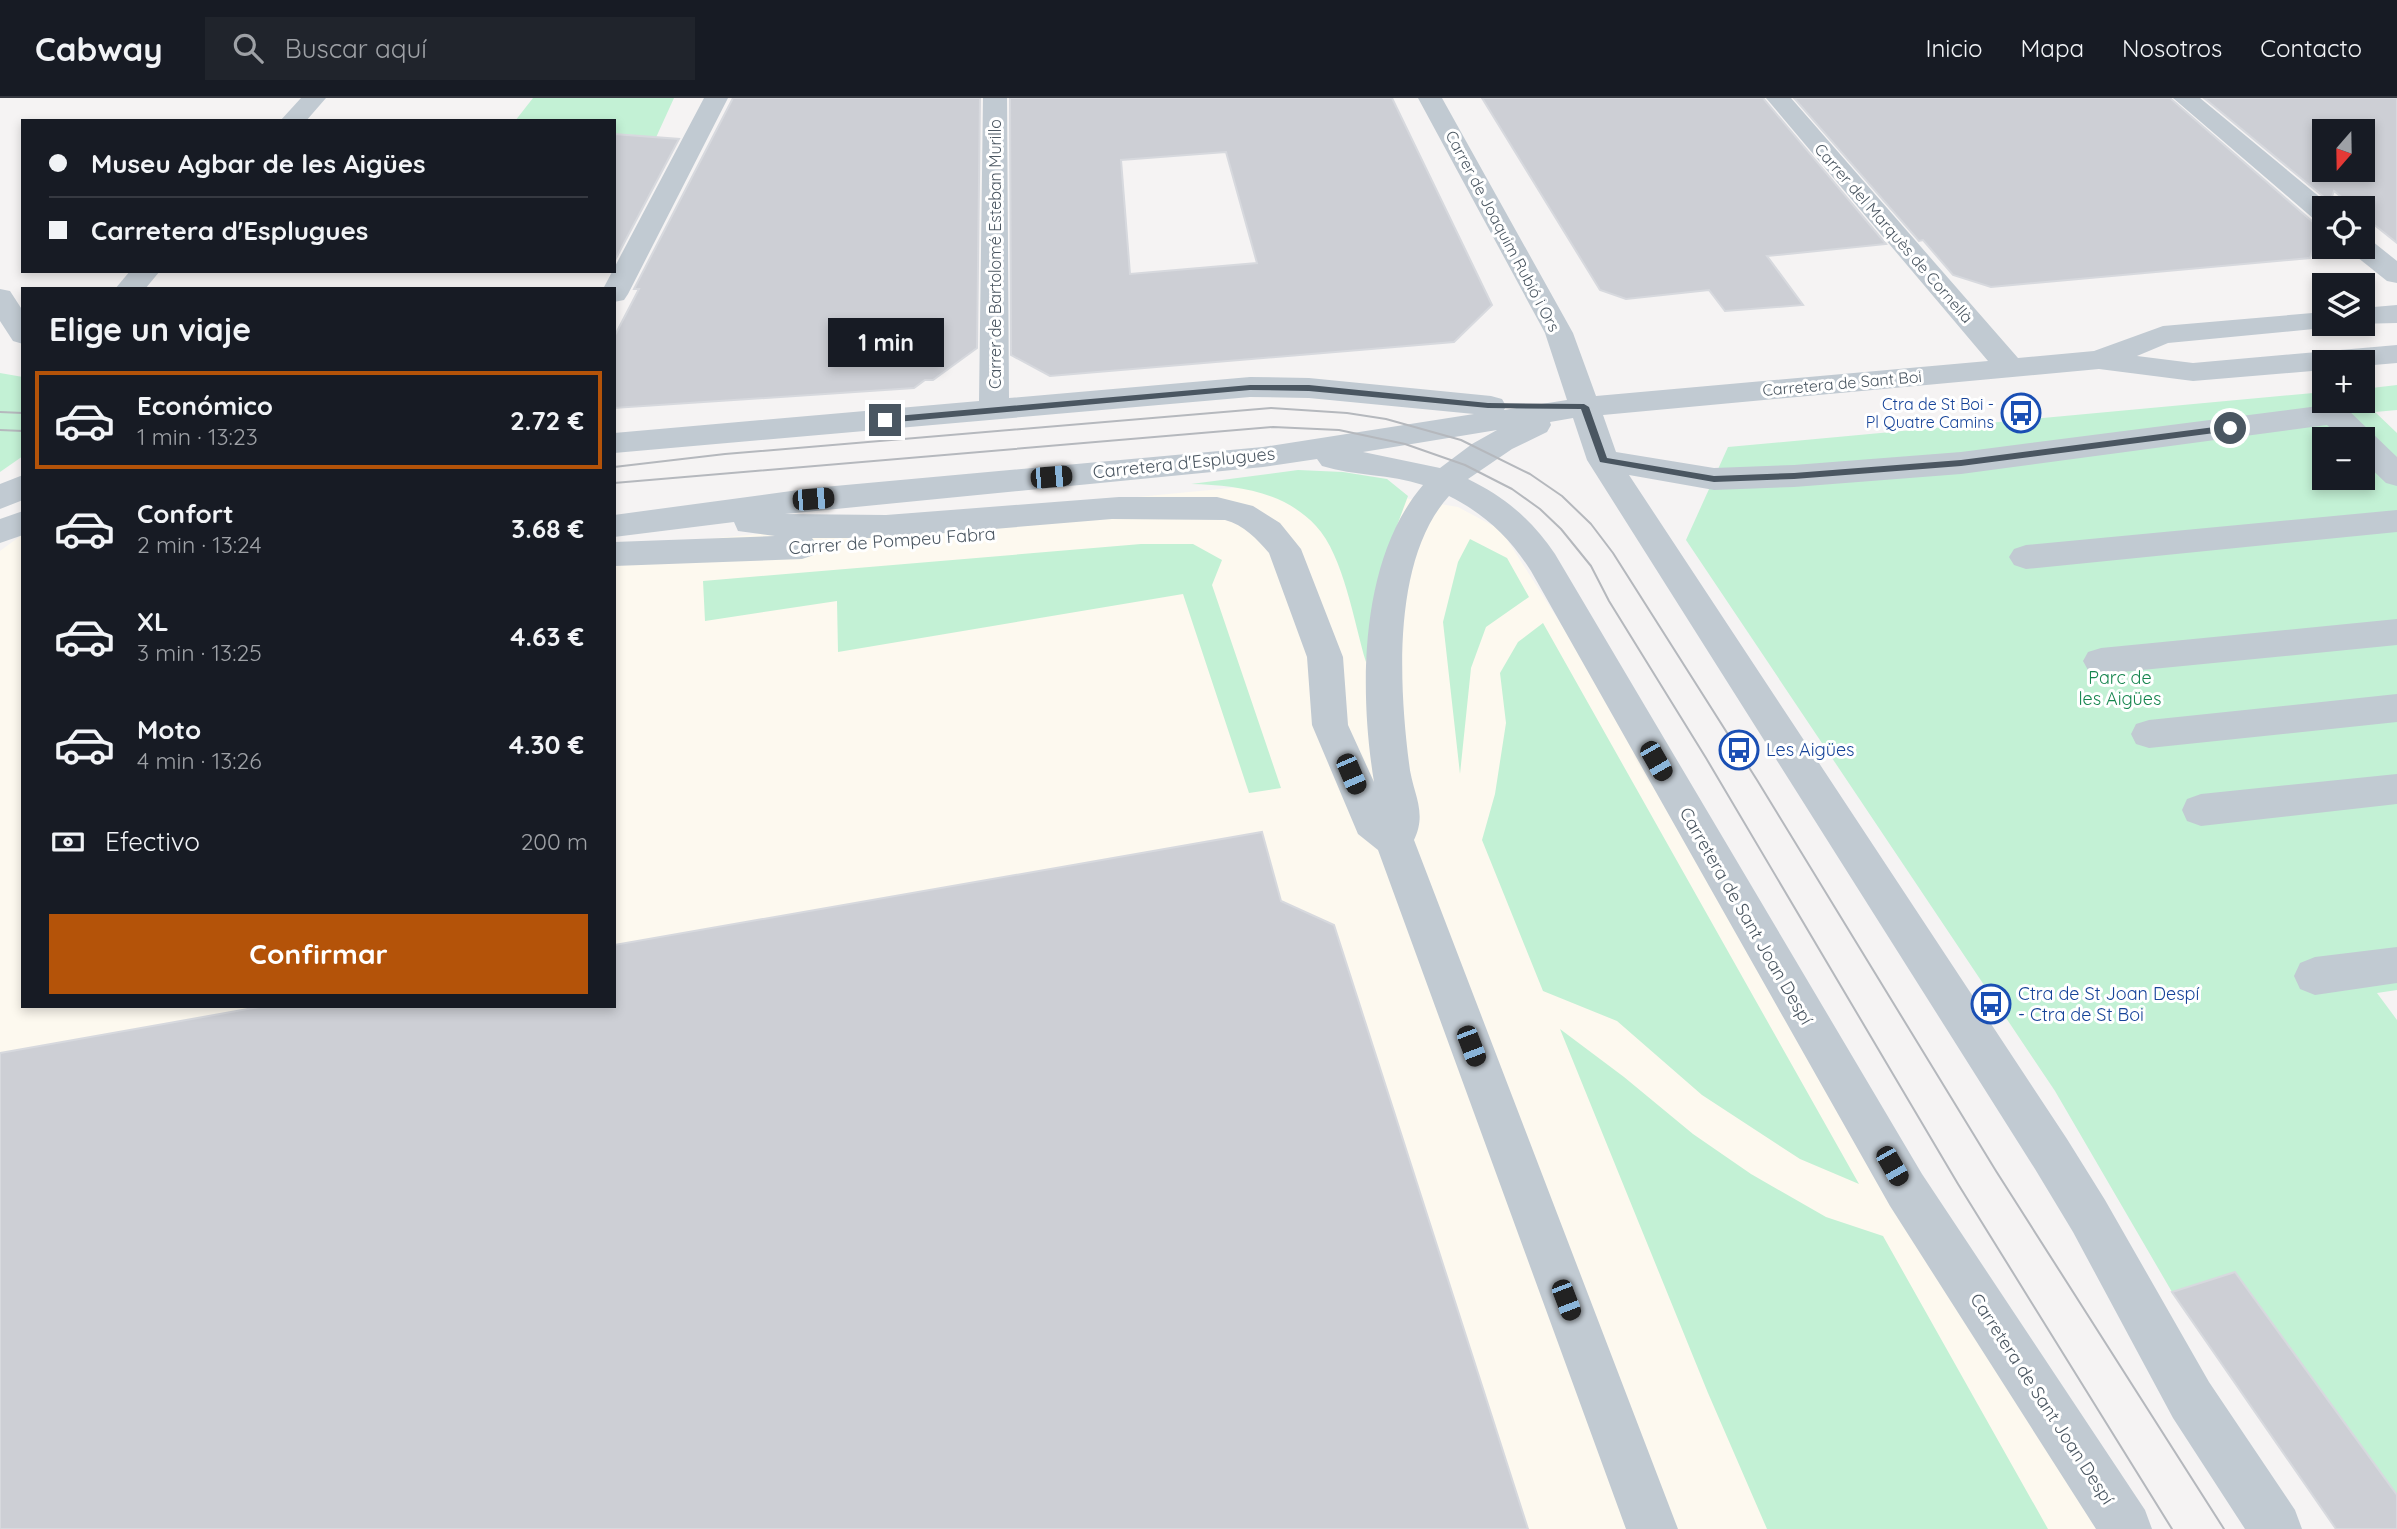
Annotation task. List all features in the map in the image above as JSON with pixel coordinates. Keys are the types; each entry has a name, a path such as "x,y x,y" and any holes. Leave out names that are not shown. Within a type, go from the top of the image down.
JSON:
{"street":[{"path":"294,119 314,98"},
{"path":"616,290 716,98"},
{"name":"Carrer de Bartolomé Esteban Murillo","path":"995,98 995,410"},
{"name":"Carrer de Joaquim Rubió i Ors","path":"1430,98 1559,333 1584,407"},
{"name":"Carrer del Marquès de Cornellà","path":"1778,98 2010,368"},
{"path":"2185,98 2312,204"},
{"path":"2375,257 2397,275"},
{"path":"131,287 144,273"},
{"path":"0,297 21,332"},
{"path":"2375,316 2397,314"},
{"name":"Carretera de Sant Boi","path":"2099,360 2163,335 2312,322"},
{"path":"0,350 21,350"},
{"name":"Carretera de Sant Boi","path":"1584,407 2099,360 2193,372 2397,354"},
{"path":"616,443 1250,387 1309,388 1488,405 1584,407"},
{"path":"1584,407 1603,460 2036,1130 2089,1216 2191,1400 2276,1529"},
{"path":"1447,482 1485,451 1527,429 1584,407"},
{"name":"Carretera d'Esplugues","path":"616,526 813,499 1263,457 1584,407"},
{"path":"1603,460 1714,479 1794,476 1961,463 2334,414 2348,427"},
{"path":"2375,454 2397,475"},
{"name":"Carretera de Sant Joan Despí","path":"1263,457 1360,461 1405,469 1447,482 1495,508 1515,525 1568,605 1906,1190 2126,1529"},
{"name":"Carrer de Pompeu Fabra","path":"1395,840 1403,818 1394,791 1386,723 1388,625 1396,579 1412,523 1429,498 1447,482"},
{"path":"0,499 21,487"},
{"path":"0,499 21,494"},
{"name":"Carrer de Pompeu Fabra","path":"696,517 770,526 868,528 1114,508 1215,508 1235,511 1266,528 1284,549 1325,657 1330,725 1372,823 1395,840 1652,1529"},
{"name":"Carrer de Pompeu Fabra","path":"616,554 732,551 948,538 1117,523 1169,510"},
{"path":"2026,558 2397,521"},
{"path":"0,532 21,523"},
{"path":"2101,661 2397,632"},
{"path":"2148,734 2397,708"},
{"path":"2201,810 2397,789"},
{"path":"2315,976 2397,965"}],"shaded area":[{"path":"1302,481 1458,507 1501,530 1935,1211 2144,1529 0,1529 0,551 21,535 21,1008 616,1008 616,548"}],"green space":[{"path":"533,98 674,98 633,188 635,135 616,134 616,119 517,119"},
{"path":"0,373 21,377 21,457 0,472"},
{"name":"Parc de les Aigües","path":"2397,385 2397,410 2375,412 2375,388"},
{"name":"Parc de les Aigües","path":"2312,393 2312,413 2375,412 2397,433 2397,990 2377,993 2397,1020 2397,1495 2235,1272 2172,1292 2055,1091 1686,540 1728,447"},
{"path":"1298,470 1343,472 1387,479 1408,496 1385,558 1366,662 1341,572 1326,539 1316,526 1289,505 1258,492 1191,484"},
{"path":"1470,539 1507,558 1529,597 1486,627 1471,668 1460,774 1443,622 1458,562"},
{"path":"1141,544 1193,544 1222,560 1212,585 1281,788 1249,793 1183,594 838,652 837,601 705,621 703,581"},
{"path":"1543,623 1859,1184 1800,1159 1702,1095 1617,1021 1543,991 1482,840 1495,794 1506,723 1500,673 1518,642"},
{"path":"1560,1029 1693,1134 1751,1174 1826,1217 1883,1236 2048,1529 1767,1529 1708,1393"}],"building":[{"path":"733,98 980,98 977,348 933,380 925,380 914,388 616,408 616,333 639,289 634,289"},
{"path":"1010,98 1392,98 1492,305 1454,342 1050,376 1011,355","holes":["1226,152 1257,263 1130,274 1121,160"]},
{"path":"1482,98 1763,98 1886,244 1767,256 1803,305 1725,311 1709,290 1626,299 1600,290"},
{"path":"1794,98 2170,98 2312,221 2310,258 1991,287 1953,275 1923,240 1919,241"},
{"path":"2204,98 2397,98 2397,243 2375,225 2375,196 2340,196 2334,191 2332,196 2323,196"},
{"path":"616,134 679,139 616,258"},
{"path":"1262,832 1281,901 1334,925 1528,1529 0,1529 0,1053 254,1008 616,1008 616,945"},
{"path":"2235,1272 2397,1495 2397,1529 2336,1529 2172,1292"}],"tram line":[{"path":"616,467 725,454 1271,408 1347,413 1386,419 1461,440 1530,474 1562,496 1591,524 1613,553 1757,780 1996,1171 2224,1529"},
{"path":"0,412 21,413"},
{"path":"616,483 1273,427 1339,430 1405,444 1465,465 1512,489 1540,509 1561,529 1591,566 1609,601 1706,758 1958,1184 2172,1529"},
{"path":"0,430 21,431"}],"place":[{"name":"Ctra de St Boi - Pl Quatre Camins","path":"2021,413"},
{"name":"Les Aigües","path":"1739,750"},
{"name":"Ctra de St Joan Despí - Ctra de St Boi","path":"1991,1004"}],"route":[{"path":"885,420 1250,387 1309,388 1422,401 1488,405 1584,407 1603,460 1714,479 1794,476 1961,463 2230,428"}]}
